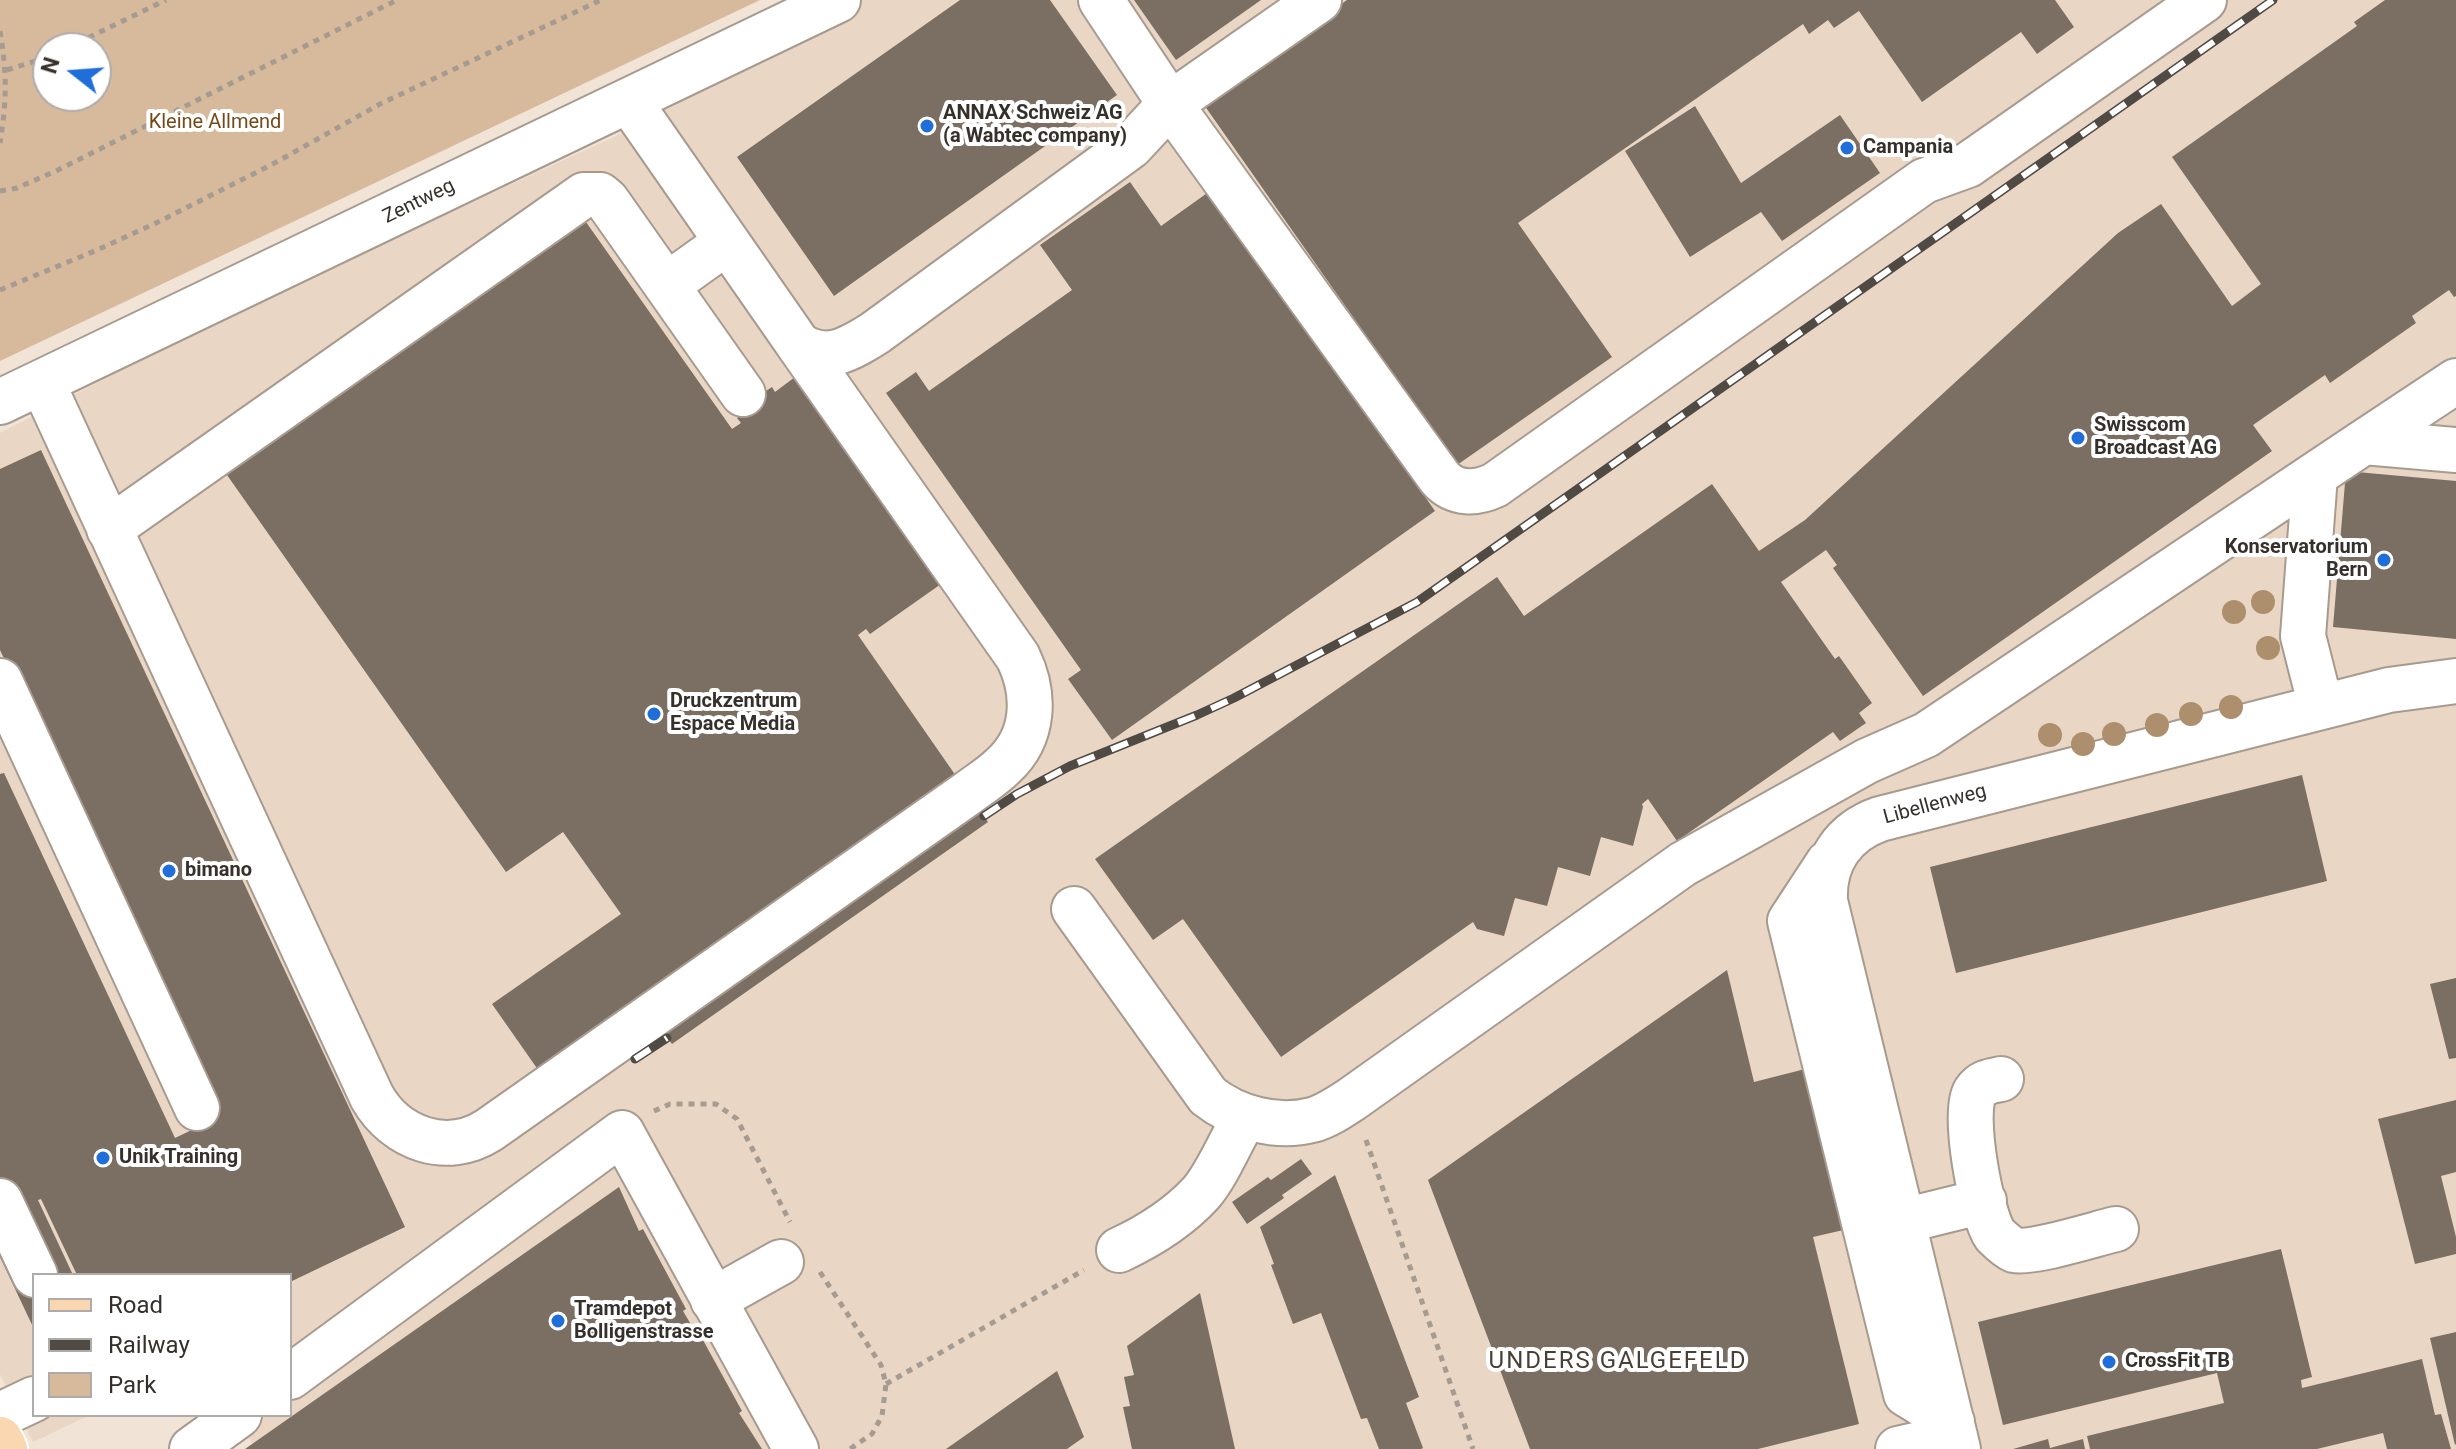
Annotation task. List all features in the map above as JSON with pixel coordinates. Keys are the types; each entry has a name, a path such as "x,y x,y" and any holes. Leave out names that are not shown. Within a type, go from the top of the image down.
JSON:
{"main road":[{"path":"0,1439 5,1449"}],"street":[{"name":"Zentweg","path":"0,402 838,0"},
{"path":"1101,0 1170,104 1440,478 1453,489 1478,492 1495,485 1924,181 1968,165 2189,4"},
{"path":"798,344 818,354 834,354 851,348 1131,146 1170,104 1319,0"},
{"path":"42,382 378,1108 398,1128 415,1137 439,1143 463,1141 489,1130 968,793 1007,762 1023,739 1030,714 1031,695 1018,657 629,101"},
{"path":"109,529 584,195 600,195 607,201 743,394"},
{"path":"667,285 727,242"},
{"path":"1074,909 1208,1096 1222,1107 1245,1117 1292,1123 1314,1120 1352,1099 1683,864 1867,761 1926,735 2456,381"},
{"path":"2364,442 2456,450"},
{"path":"2315,475 2303,636 2321,707"},
{"path":"0,681 197,1108"},
{"name":"Libellenweg","path":"1955,1436 1906,1394 1790,921 1836,851 1851,834 1880,819 2389,690 2456,681"},
{"path":"1836,851 1827,872 1825,901 1955,1436 1898,1449"},
{"path":"2001,1079 1984,1083 1974,1094 1969,1112 1972,1145 1984,1201 1996,1236 2013,1250 2033,1249 2116,1229"},
{"path":"1119,1250 1177,1215 1203,1190 1245,1117"},
{"path":"292,1376 622,1133 796,1449"},
{"path":"0,1201 34,1273"},
{"path":"1903,1221 1984,1201"},
{"path":"713,1300 781,1262"},
{"path":"0,1415 32,1400"},
{"path":"192,1449 236,1417"}],"path":[{"path":"100,32 166,0"},
{"path":"0,191 17,188 58,170 397,0"},
{"path":"0,290 156,223 271,165 380,104 601,0"},
{"path":"0,31 7,70 0,143"},
{"path":"7,70 32,62"},
{"path":"1352,1099 1473,1449"},
{"path":"886,1384 1119,1250"}],"shaded area":[{"path":"863,0 2456,0 2456,1449 255,1449 237,1417 292,1417 292,1273 32,1273 32,1417 86,1417 33,1442 0,1374 0,433 127,367 631,129"}],"green space":[{"name":"Kleine Allmend","path":"0,0 760,0 0,361"}],"building":[{"name":"ANNAX Schweiz AG (a Wabtec company)","path":"960,0 1050,0 1117,95 834,296 737,157"},
{"path":"1134,0 1261,0 1176,60"},
{"path":"1347,0 2055,0 2074,27 2037,54 2021,32 1922,102 1859,11 1834,28 1828,20 1809,34 1803,24 1518,223 1612,357 1457,465 1202,102"},
{"path":"2385,0 2456,0 2456,296 2449,290 2412,316 2416,323 2330,383 2325,375 2253,425 2272,451 1923,696 1833,568 1837,565 1826,550 1781,582 1835,659 1839,656 1872,703 1859,713 1866,723 1840,741 1833,732 1677,841 1648,799 1642,804 1633,846 1601,837 1590,876 1558,867 1547,906 1515,898 1504,936 1477,929 1473,922 1281,1057 1183,919 1153,940 1095,859 1497,577 1524,616 1712,484 1759,551 1805,520 2118,233 2161,204 2232,306 2261,284 2172,157 2357,26 2354,22"},
{"path":"1695,106 1741,183 1840,115 1880,173 1782,241 1761,212 1690,257 1625,151"},
{"path":"1130,182 1161,226 1210,191 1435,511 1112,740 1068,679 1081,670 886,393 916,372 929,391 1072,290 1040,245"},
{"name":"Druckzentrum Espace Media","path":"586,222 732,429 741,423 737,418 763,400 760,395 772,387 775,392 795,377 941,584 870,634 866,629 858,635 988,822 672,1044 664,1033 562,1104 492,1004 621,914 563,832 506,872 227,475"},
{"path":"41,450 405,1227 292,1281 292,1273 76,1273 41,1199 38,1200 72,1273 32,1273 32,1325 0,1257 0,774 4,773 175,1138 219,1117 0,650 0,469"},
{"path":"2346,471 2456,481 2456,639 2333,627"},
{"path":"2302,775 2327,881 1956,973 1930,867"},
{"path":"1727,970 1754,1082 1813,1067 1852,1228 1813,1237 1859,1424 1758,1449 1530,1449 1428,1180"},
{"path":"2456,978 2456,1058 2449,1059 2430,984"},
{"path":"2456,1100 2456,1172 2441,1176 2456,1237 2456,1254 2415,1264 2378,1119"},
{"path":"1301,1159 1312,1174 1247,1224 1232,1202"},
{"path":"1335,1175 1419,1397 1406,1403 1421,1449 1379,1449 1367,1418 1361,1419 1321,1313 1293,1324 1271,1265 1274,1264 1260,1227"},
{"name":"Tramdepot Bolligenstrasse","path":"619,1187 639,1231 643,1229 686,1309 683,1311 696,1333 698,1331 742,1411 739,1413 762,1449 245,1449"},
{"path":"2281,1249 2312,1377 2301,1380 2302,1388 2422,1359 2435,1415 2441,1414 2451,1449 2387,1449 2383,1433 2317,1449 2090,1449 2087,1436 2224,1403 2217,1373 2003,1425 1978,1322"},
{"path":"1200,1293 1235,1449 1132,1449 1123,1407 1130,1406 1124,1377 1134,1375 1127,1346"},
{"path":"2456,1332 2456,1444 2455,1445 2430,1338"},
{"path":"1057,1371 1084,1437 1067,1449 946,1449"},
{"path":"2048,1439 2050,1448 2083,1439 2085,1449 2013,1449"}],"railway":[{"path":"984,816 1017,794 1070,766 1234,698 1417,602 2273,0"},
{"path":"635,1059 667,1038"}],"place":[{"name":"ANNAX Schweiz AG (a Wabtec company)","path":"927,126"},
{"name":"Campania","path":"1847,148"},
{"name":"Swisscom Broadcast AG","path":"2078,438"},
{"name":"Konservatorium Bern","path":"2384,560"},
{"name":"Druckzentrum Espace Media","path":"654,714"},
{"name":"bimano","path":"169,871"},
{"name":"Unik Training","path":"103,1158"},
{"name":"Tramdepot Bolligenstrasse","path":"558,1321"},
{"name":"CrossFit TB","path":"2109,1362"}],"district":[{"name":"UNDERS GALGEFELD","path":"1618,1362"}]}
